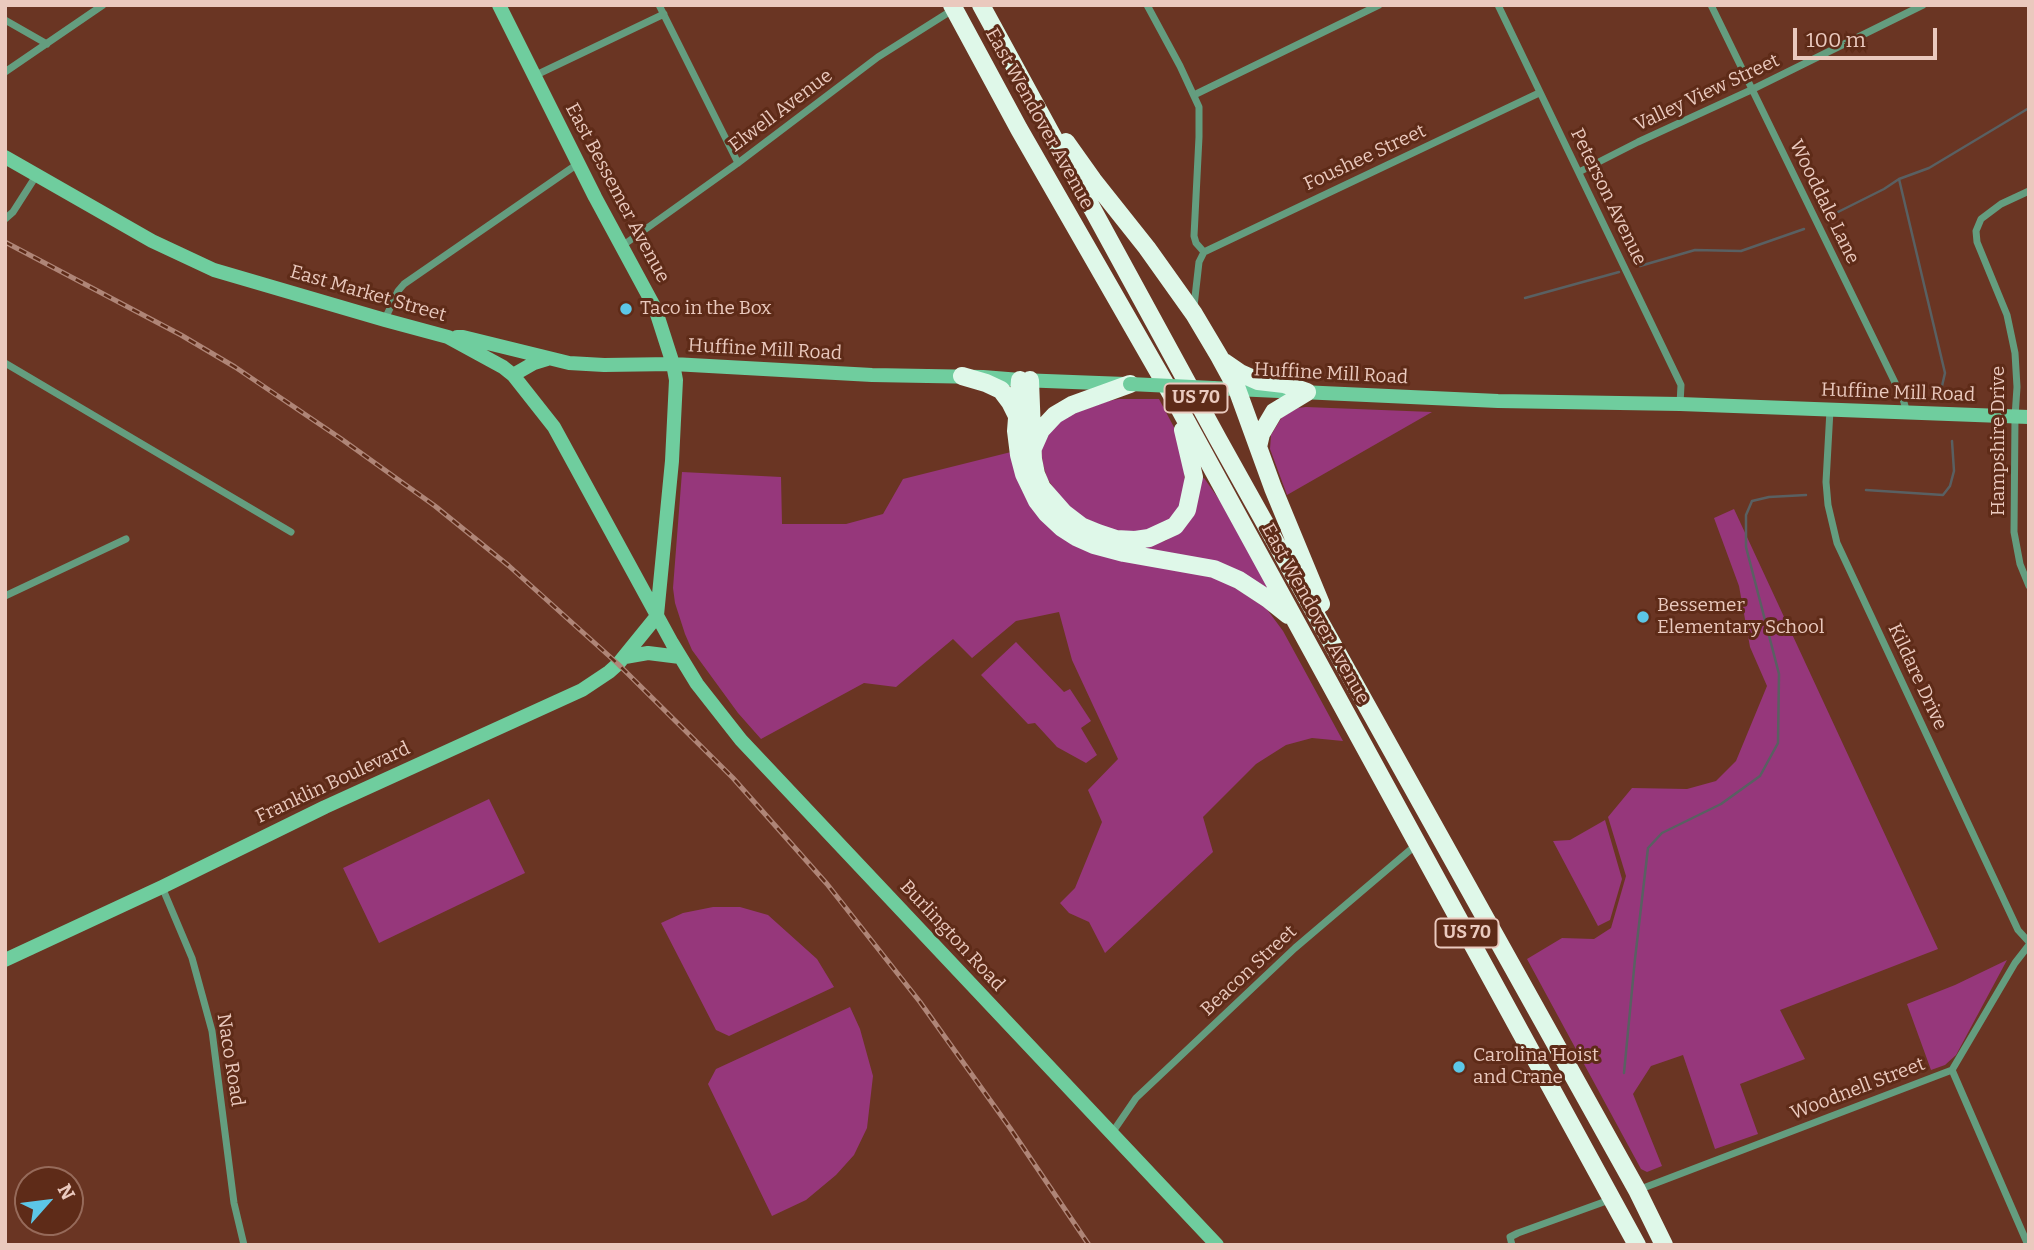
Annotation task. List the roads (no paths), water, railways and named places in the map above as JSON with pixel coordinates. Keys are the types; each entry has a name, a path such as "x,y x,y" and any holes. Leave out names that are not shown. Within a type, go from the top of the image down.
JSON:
{"highway":[{"name":"East Wendover Avenue","path":"981,5 1354,684 1637,1190 1664,1245"},
{"name":"East Wendover Avenue","path":"956,7 1018,129 1178,406 1637,1245"},
{"path":"1021,80 1195,314 1237,389 1290,532 1354,684"},
{"path":"1221,360 1258,381 1284,384 1307,393"},
{"path":"962,376 1001,390 1017,416"},
{"path":"1025,380 1039,481 1064,513 1081,526 1116,538 1149,538 1175,526 1187,510 1194,477 1178,406"},
{"path":"1025,380 1017,416 1019,455 1030,489 1047,514 1062,528 1094,545 1214,569 1239,580 1296,622"},
{"path":"1033,448 1041,430 1055,415 1072,405 1130,384"},
{"path":"1258,447 1261,434 1274,412 1294,398 1307,393"}],"main road":[{"name":"East Bessemer Avenue","path":"499,5 655,308 673,365 676,380 672,461 657,617"},
{"name":"East Market Street","path":"5,157 152,241 214,270 448,337 508,371 554,427 672,643"},
{"name":"Huffine Mill Road","path":"448,337 463,337 569,363 604,365 673,365 872,375 962,376 1498,401 1680,404 2022,417"},
{"path":"508,371 512,360 527,354"},
{"path":"508,371 549,358"},
{"name":"Franklin Boulevard","path":"5,960 325,807 582,690 609,672 625,657 657,617"},
{"name":"Burlington Road","path":"672,643 697,684 741,740 1217,1245"},
{"path":"625,657 648,653 680,657"}],"street":[{"path":"5,72 103,5"},
{"path":"659,5 738,163"},
{"path":"1147,5 1199,107 1194,236 1204,252 1199,262 1193,300 1195,314"},
{"path":"1194,94 1378,5"},
{"name":"Peterson Avenue","path":"1498,5 1681,385 1680,404"},
{"name":"Wooddale Lane","path":"1711,5 1903,398 1907,413"},
{"name":"Valley View Street","path":"1579,172 1923,5"},
{"name":"Elwell Avenue","path":"621,246 738,163 878,57 956,7"},
{"path":"534,76 664,14"},
{"path":"5,20 47,44"},
{"name":"Foushee Street","path":"1204,252 1539,93"},
{"path":"384,320 404,284 579,163"},
{"path":"5,219 13,212 36,176"},
{"name":"Hampshire Drive","path":"2029,191 2001,204 1981,219 1976,231 1977,242 2007,315 2015,353 2022,417 2014,532 2020,564 2029,586"},
{"path":"5,363 291,532"},
{"name":"Kildare Drive","path":"1830,411 1826,482 1828,505 1837,543 2018,930 2029,943"},
{"path":"5,596 126,539"},
{"name":"Beacon Street","path":"1112,1133 1136,1098 1305,940 1418,844"},
{"name":"Naco Road","path":"162,887 192,958 212,1031 234,1203 244,1245"},
{"name":"Woodnell Street","path":"1637,1190 1952,1070 2029,943"},
{"path":"1952,1070 2028,1245"},
{"path":"1511,1241 1612,1199"}],"waterway":[{"path":"1824,219 1899,179 1929,168 2029,108"},
{"path":"1899,179 1945,373 1942,386"},
{"path":"1640,266 1695,250 1741,251 1804,229"},
{"path":"1525,298 1619,272"},
{"path":"1866,490 1943,495 1950,486 1954,471 1952,441"},
{"path":"1624,1073 1648,848 1662,833 1721,804 1760,776 1778,743 1779,674 1746,547 1746,515 1752,501 1806,495"}],"railway":[{"path":"5,242 181,335 235,367 340,438 435,506 509,566 618,664 733,778 827,884 920,1002 1089,1245"}],"place":[{"name":"Taco in the Box","path":"626,309"},
{"name":"Bessemer Elementary School","path":"1643,617"},
{"name":"Carolina Hoist and Crane","path":"1459,1067"}]}
